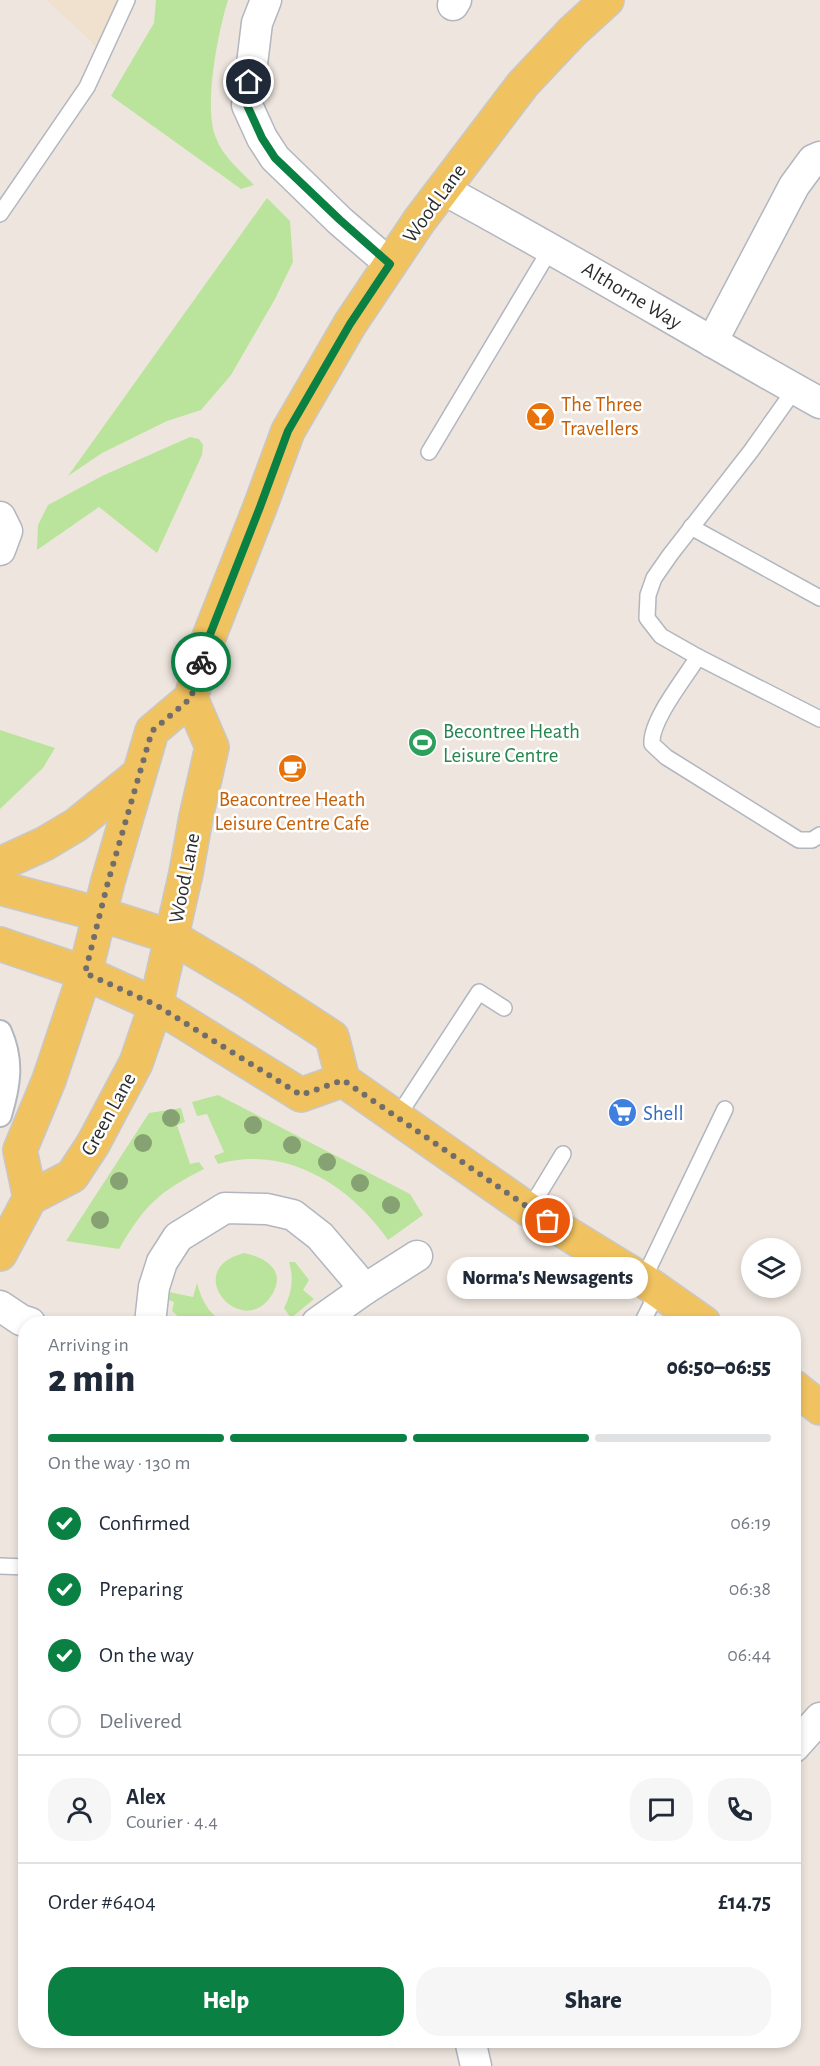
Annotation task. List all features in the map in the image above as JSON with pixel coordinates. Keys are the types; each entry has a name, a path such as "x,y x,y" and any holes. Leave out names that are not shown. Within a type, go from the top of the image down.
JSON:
{"main road":[{"name":"Wood Lane","path":"343,1080 332,1037 246,981 172,937 212,747 191,698 207,642 288,431 350,324 419,221 523,84 572,32 607,0"},
{"path":"0,1254 30,1198 20,1150 49,1080 85,973 99,914 152,731 191,698"},
{"path":"0,864 44,844 76,825 139,774"},
{"path":"0,888 99,914 172,937"},
{"name":"Green Lane","path":"30,1198 72,1176 105,1124 136,1063 156,1005 172,937"},
{"path":"0,944 85,973 156,1005 301,1095 343,1080 529,1209 694,1316"},
{"path":"801,1393 820,1408"}],"street":[{"path":"266,0 257,23 247,105 262,138 275,158 390,264"},
{"path":"712,342 794,186 813,160 820,157"},
{"name":"Althorne Way","path":"444,190 551,248 807,396"},
{"path":"0,517 7,531 0,550"},
{"path":"0,1032 7,1046 9,1086 0,1115"},
{"path":"151,1316 154,1287 162,1262 178,1238 225,1208 267,1209 293,1215 320,1236 364,1289"},
{"path":"327,1316 364,1289 417,1256"},
{"path":"0,1306 18,1318"},
{"path":"801,1739 820,1718"},
{"path":"472,2048 476,2066"}],"lane":[{"path":"0,214 87,87 127,0"},
{"path":"429,452 551,248"},
{"path":"807,396 751,451 654,578 648,595 647,618 661,636 820,719"},
{"path":"691,527 820,598"},
{"path":"698,657 657,720 651,735 652,744 666,757 799,840 812,840 820,835"},
{"path":"398,1116 479,992 504,1008"},
{"path":"644,1316 651,1286 725,1109"},
{"path":"529,1209 563,1154"},
{"path":"0,1566 18,1567"}],"shaded area":[{"path":"46,0 122,0 99,51"}],"green space":[{"path":"156,0 228,0 213,69 212,124 223,151 254,185 241,189 111,96 154,23"},
{"path":"267,198 290,221 293,262 275,299 231,375 201,410 167,421 102,453 68,476"},
{"path":"190,437 199,439 203,445 202,455 157,553 99,507 37,550 38,525 48,505 102,476"},
{"path":"0,730 55,748 43,768 0,809"},
{"path":"218,1095 410,1194 423,1215 388,1240 373,1220 355,1203 336,1187 315,1174 292,1165 268,1160 243,1159 218,1164 214,1156 224,1152 207,1114 197,1116 192,1102"},
{"path":"181,1108 185,1122 177,1125 190,1164 199,1162 204,1169 175,1185 154,1201 145,1210 119,1249 66,1241 149,1113"},
{"path":"244,1253 265,1261 275,1271 277,1277 273,1293 261,1307 247,1311 234,1307 223,1298 217,1287 217,1274 225,1262"},
{"path":"289,1262 295,1262 309,1280 303,1290 314,1299 293,1316 290,1316 284,1308 289,1297 291,1274"},
{"path":"197,1283 207,1306 215,1316 178,1316 172,1311 174,1302 166,1299 169,1292 193,1297"}],"way so far":[{"path":"201,662 191,698 152,731 108,882 85,973 156,1005 301,1095 343,1080 548,1221"}],"place":[{"name":"The Three Travellers","path":"540,416"},
{"name":"Becontree Heath Leisure Centre","path":"422,743"},
{"name":"Beacontree Heath Leisure Centre Cafe","path":"292,768"},
{"name":"Shell","path":"622,1113"},
{"name":"Norma's Newsagents","path":"548,1221"}],"route":[{"path":"201,662 288,431 350,324 390,264 275,158 262,138 247,105 249,82"}]}
